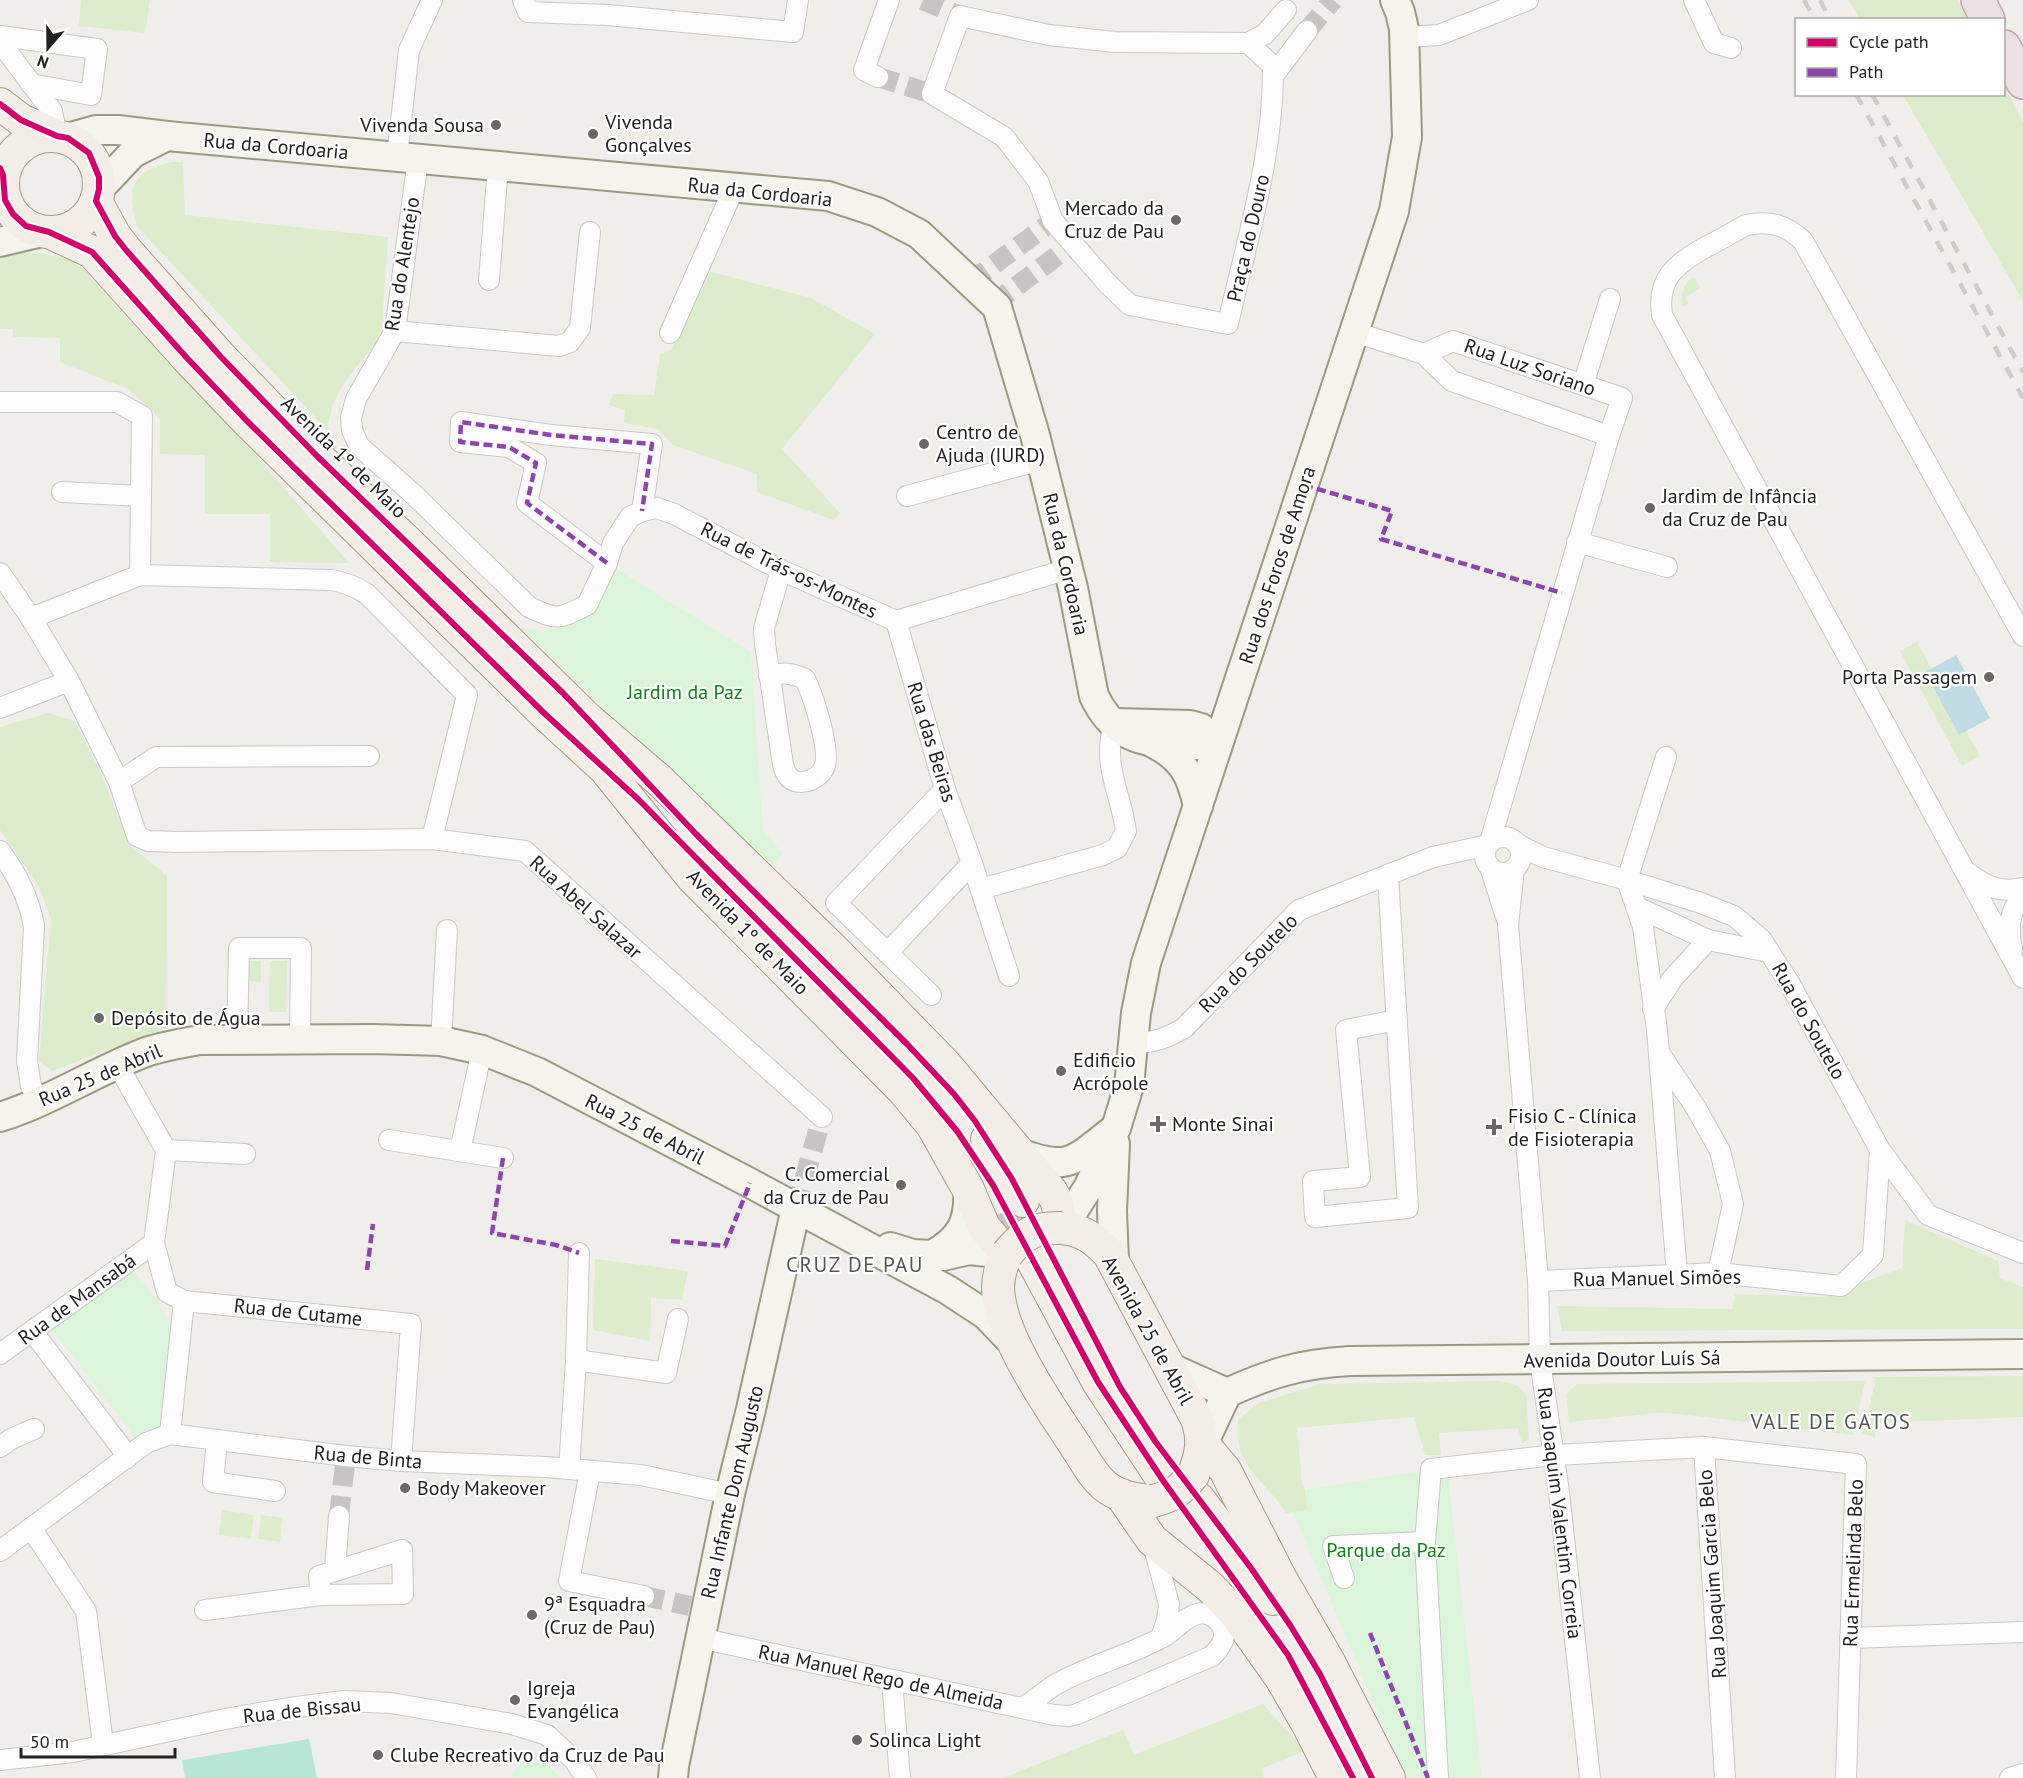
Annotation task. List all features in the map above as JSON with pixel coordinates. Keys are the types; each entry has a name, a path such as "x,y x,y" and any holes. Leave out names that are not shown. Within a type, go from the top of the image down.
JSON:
{"highway":[{"path":"1978,0 1987,18"},
{"path":"2005,49 2023,82"}],"main road":[{"name":"Rua dos Foros de Amora","path":"1036,1245 1088,1188 1116,1128 1129,1086 1136,1013 1144,971 1394,211 1407,137 1405,37 1395,0"},
{"path":"0,104 21,120 63,137 89,153 99,177 98,195"},
{"name":"Rua da Cordoaria","path":"63,137 96,130 118,130 163,136 828,196 877,212 919,234 997,307 1041,460 1068,569 1094,696 1108,719 1139,740 1153,743"},
{"path":"46,232 26,226 13,214 5,200 1,178 13,153 22,145 45,136 63,137"},
{"path":"0,242 46,232 64,231 78,224 89,214 98,195 133,153 163,136"},
{"name":"Avenida 1º de Maio","path":"46,232 92,252 247,421 544,713 605,769 692,877 903,1090 932,1125 968,1189 984,1227 1036,1245 1057,1202 1052,1191 945,1064 838,954 658,779 588,719 317,456 221,357 126,250 115,236 98,195"},
{"path":"588,719 696,834 907,1044 954,1094 995,1151 1015,1206 913,1078 639,800 605,769"},
{"path":"1114,723 1190,725 1220,738"},
{"path":"1153,743 1197,745 1220,738"},
{"path":"1153,743 1166,749 1180,762 1192,780 1198,806"},
{"name":"Rua 25 de Abril","path":"0,1116 39,1101 147,1052 173,1044 200,1040 441,1041 482,1050 537,1072 796,1208 960,1298 986,1315 1017,1348"},
{"name":"Rua dos Foros de Amora","path":"1114,1262 1112,1195 1116,1128"},
{"path":"1019,1153 1041,1161 1064,1163 1077,1158 1116,1128"},
{"path":"932,1256 954,1241 960,1233 967,1214 968,1189"},
{"name":"Rua Infante Dom Augusto","path":"673,1778 700,1638 698,1607 751,1409 796,1208"},
{"name":"Avenida 25 de Abril","path":"1036,1245 1077,1230 1090,1236 1109,1254 1197,1419 1203,1444 1225,1470 1389,1778"},
{"name":"Rua 25 de Abril","path":"842,1233 913,1254 932,1256 969,1250 1036,1245"},
{"path":"1169,1367 1227,1394 1203,1444 1200,1460 1178,1489 1141,1500 1121,1495 1103,1485 1090,1469 1046,1402 1002,1314 998,1298 998,1280 1036,1245 1178,1489 1288,1655 1353,1778"},
{"name":"Avenida Doutor Luís Sá","path":"1227,1394 1256,1380 1296,1367 1321,1363 1384,1360 2023,1354"},
{"path":"1178,1489 1251,1568 1305,1648 1372,1778"},
{"path":"1121,1495 1152,1540 1210,1587 1234,1612 1281,1678 1335,1778"}],"street":[{"name":"Rua do Alentejo","path":"432,0 409,50 407,158 395,331 356,399 351,418 352,430 359,446 411,492 532,609 550,618 561,618 588,605 607,564"},
{"path":"523,0 528,12 618,8 793,32 798,0"},
{"path":"878,77 864,70 889,0"},
{"path":"1405,37 1439,35 1528,0"},
{"path":"1694,0 1714,43 1731,48"},
{"path":"1273,76 1273,66 1248,43 1265,34 1287,10"},
{"name":"Praça do Douro","path":"1248,43 1115,42 1049,35 960,16 932,94 1004,137 1038,181 1053,221 1108,284 1130,305 1228,324 1265,162 1274,90 1273,76"},
{"path":"1273,76 1307,31"},
{"path":"0,36 97,49 91,94 31,84"},
{"path":"0,42 52,111 63,137"},
{"path":"489,280 498,166"},
{"path":"670,333 734,188"},
{"path":"2018,969 1662,315 1660,301 1662,288 1671,271 1683,260 1746,225 1772,223 1790,229 1803,241 2023,636"},
{"path":"395,331 560,346 570,342 580,328 590,232"},
{"path":"1582,385 1610,299"},
{"path":"1354,332 1424,354"},
{"name":"Rua Luz Soriano","path":"1489,854 1577,542 1622,398 1453,341 1424,354 1452,381 1609,436"},
{"path":"0,402 117,402 142,416 140,575"},
{"path":"461,422 551,435 652,444 642,511 630,518 619,532 607,564 527,503 536,463 509,447 460,442 461,422"},
{"path":"908,496 1041,460"},
{"path":"62,492 141,496"},
{"name":"Rua de Trás-os-Montes","path":"642,511 657,508 674,514 781,570 896,621 1068,569"},
{"path":"1577,542 1667,567"},
{"path":"769,676 782,672 793,674 805,679 810,689 819,719 827,762 823,772 802,783 791,779 784,771 769,676 764,628 781,570"},
{"path":"0,573 31,618 69,681 119,782 156,757 369,756"},
{"path":"31,618 140,575 331,580 343,582 367,594 467,695 432,839"},
{"name":"Rua das Beiras","path":"896,621 945,789 1009,976"},
{"path":"0,708 69,681"},
{"path":"981,889 1103,855 1117,848 1126,831 1110,766 1109,740 1114,723"},
{"path":"1666,756 1628,880 1643,927 1658,1052 1677,1274"},
{"name":"Rua Abel Salazar","path":"119,782 137,836 148,841 432,839 525,851 822,1117"},
{"path":"931,995 836,903 945,789"},
{"path":"1504,837 1517,844 1521,855 1515,867 1508,925 1489,854 1494,839 1504,837"},
{"name":"Rua do Soutelo","path":"1517,844 1543,857 1628,880 1734,916 1761,939 1790,984 1880,1150 1928,1215 2023,1253"},
{"path":"0,851 21,882 34,926 27,1061 31,1086 39,1101"},
{"path":"1489,854 1504,872 1543,857"},
{"name":"Rua do Soutelo","path":"1134,1043 1149,1043 1165,1039 1184,1028 1299,910 1433,857 1489,854"},
{"path":"887,953 972,863"},
{"path":"1964,870 1979,882 1992,888 2010,891 2023,888"},
{"path":"1388,875 1397,1020 1408,1208 1315,1217 1313,1181 1360,1177 1346,1030 1397,1020"},
{"path":"2018,969 2009,932 2010,919 2018,901 2023,896"},
{"path":"1637,907 1708,940 1769,952"},
{"name":"Rua Joaquim Valentim Correia","path":"1508,925 1538,1281 1540,1360 1555,1455 1590,1778"},
{"path":"441,1041 447,930"},
{"path":"1653,1009 1672,978 1708,940"},
{"path":"237,1040 239,948 301,948 300,1040"},
{"path":"460,1151 482,1050"},
{"path":"1658,1052 1696,1108 1720,1151 1732,1204 1718,1273"},
{"path":"0,1551 146,1443 170,1434 176,1296 154,1243 166,1150 117,1064"},
{"path":"389,1140 503,1158"},
{"path":"166,1150 245,1154"},
{"name":"Rua Manuel Simões","path":"1538,1281 1718,1273 1840,1286 1873,1255 1880,1150"},
{"name":"Rua de Mansabá","path":"0,1354 154,1243"},
{"path":"569,1469 576,1360 579,1253"},
{"name":"Rua de Cutame","path":"176,1296 411,1324 401,1461"},
{"path":"576,1360 666,1373 678,1318"},
{"path":"33,1332 127,1458"},
{"path":"0,1447 11,1439 34,1429"},
{"name":"Rua de Binta","path":"170,1434 401,1461 569,1469 668,1479 729,1494"},
{"path":"217,1440 213,1482 276,1491"},
{"name":"Rua Joaquim Garcia Belo","path":"1425,1542 1431,1469 1555,1455 1704,1447 1725,1778"},
{"name":"Rua Ermelinda Belo","path":"1704,1447 1856,1464 1846,1778"},
{"path":"590,1471 569,1581 644,1596"},
{"path":"335,1571 339,1516"},
{"path":"31,1528 86,1611 103,1744"},
{"path":"1152,1540 1169,1604 1166,1625 1161,1638"},
{"path":"1344,1578 1333,1546 1425,1542 1438,1778"},
{"path":"205,1610 321,1595 404,1594 402,1550 319,1576 321,1595"},
{"name":"Rua Manuel Rego de Almeida","path":"700,1638 892,1680 1023,1708 1063,1716 1077,1714 1212,1656 1221,1647 1224,1633 1213,1617 1200,1613 1188,1618 1161,1638 1058,1684 1023,1708"},
{"path":"1851,1638 2023,1632"},
{"path":"892,1680 900,1778"},
{"name":"Rua de Bissau","path":"0,1760 73,1752 225,1719 344,1701 392,1703 512,1724 547,1735 574,1760 586,1778"},
{"path":"2010,1778 2023,1774"}],"green space":[{"path":"81,0 150,0 145,33 79,26"},
{"path":"1849,0 1957,0 1967,18 1859,18"},
{"path":"2005,88 2023,122 2023,301 1904,96 2005,96"},
{"path":"172,162 183,162 185,215 388,237 381,338 343,385 333,404 327,430 137,226 132,201 135,183 148,170"},
{"path":"14,252 60,257 84,269 131,322 211,404 349,563 270,562 270,514 205,514 205,455 160,454 160,418 128,389 60,362 60,338 13,337 13,329 0,329 0,255"},
{"path":"711,272 811,298 875,334 782,449 840,513 833,520 757,492 757,474 673,445 658,429 624,423 625,410 609,405 613,394 654,395 660,354 671,350"},
{"path":"1692,277 1695,278 1700,288 1685,297 1688,304 1682,307 1683,290"},
{"name":"Jardim da Paz","path":"607,563 751,652 763,831 783,853 770,871 523,630 536,629 543,632 577,618"},
{"path":"1917,642 1931,668 1925,672 1959,735 1966,731 1980,756 1962,766 1900,651"},
{"path":"48,713 75,721 96,763 131,846 167,876 166,1028 52,1071 39,1061 51,918 38,885 0,830 0,727"},
{"path":"245,961 261,961 261,982 245,981"},
{"path":"270,961 287,961 286,1012 269,1012"},
{"path":"1905,1220 1998,1261 2000,1278 2023,1287 2023,1329 1562,1331 1557,1306 1732,1309 1735,1294 1824,1297 1902,1268"},
{"path":"595,1259 688,1271 682,1300 651,1298 650,1341 593,1330"},
{"path":"131,1269 162,1309 168,1322 169,1332 159,1433 137,1440 52,1329"},
{"path":"2023,1376 2023,1417 1875,1423 1875,1437 1862,1434 1875,1384 1874,1377"},
{"path":"1499,1381 1517,1385 1526,1394 1529,1439 1522,1444 1518,1428 1439,1433 1441,1455 1425,1455 1414,1417 1297,1428 1302,1484 1308,1510 1286,1513 1252,1471 1240,1449 1239,1419 1258,1403 1321,1384"},
{"path":"1865,1381 1853,1435 1680,1414 1657,1413 1569,1422 1566,1394 1577,1384"},
{"name":"Parque da Paz","path":"1447,1467 1482,1778 1408,1778 1293,1512 1308,1510 1305,1490"},
{"path":"222,1510 254,1515 251,1539 219,1535"},
{"path":"261,1515 283,1518 280,1542 258,1539"},
{"path":"1263,1704 1305,1751 1261,1769 1263,1778 1003,1778 1123,1730 1134,1755"},
{"path":"309,1739 317,1778 185,1778 182,1760"},
{"path":"525,1755 549,1766 560,1778 510,1778"}],"water":[{"path":"1956,655 1990,718 1959,735 1925,672"}],"tunnel":[{"path":"923,0 960,16"},
{"path":"1307,31 1333,0"},
{"path":"878,77 932,94"},
{"path":"970,282 1053,221"},
{"path":"993,304 1070,246 1075,246"},
{"path":"796,1208 822,1117"},
{"path":"1007,1210 1029,1254"},
{"path":"339,1516 346,1456"},
{"path":"644,1596 690,1606"}],"railway":[{"path":"1804,0 1814,18"},
{"path":"1820,0 1829,18"},
{"path":"1857,96 2023,398"},
{"path":"1873,96 2023,372"}],"marked path":[{"path":"607,563 527,503 536,463 509,447 460,442 461,422 551,435 652,444 642,511"},
{"path":"1304,485 1392,511 1381,539 1562,593"},
{"path":"503,1158 492,1233 556,1245 579,1253"},
{"path":"671,1241 725,1246 750,1183"},
{"path":"367,1270 373,1224"},
{"path":"1370,1633 1428,1778"}],"cycle path":[{"path":"0,104 21,120 57,136 68,138 89,153 99,177 96,201 115,236 221,357 317,456 563,693 696,834 907,1044 954,1094 975,1121 1012,1179 1120,1387 1155,1441 1251,1568 1290,1625 1320,1674 1372,1778"},
{"path":"0,168 3,175 5,200 13,214 26,226 49,232 92,252 247,421 544,713 639,800 913,1078 957,1131 993,1185 1098,1382 1162,1479 1288,1655 1353,1778"}],"place":[{"name":"Vivenda Sousa","path":"496,125"},
{"name":"Vivenda Gonçalves","path":"593,134"},
{"name":"Mercado da Cruz de Pau","path":"1176,220"},
{"name":"Centro de Ajuda (IURD)","path":"924,444"},
{"name":"Jardim de Infância da Cruz de Pau","path":"1650,508"},
{"name":"Porta Passagem","path":"1989,677"},
{"name":"Depósito de Água","path":"99,1018"},
{"name":"Edificio Acrópole","path":"1061,1071"},
{"name":"Monte Sinai","path":"1158,1124"},
{"name":"Fisio C - Clínica de Fisioterapia","path":"1494,1127"},
{"name":"C. Comercial da Cruz de Pau","path":"901,1185"},
{"name":"Body Makeover","path":"405,1488"},
{"name":"9ª Esquadra (Cruz de Pau)","path":"532,1615"},
{"name":"Igreja Evangélica","path":"515,1700"},
{"name":"Solinca Light","path":"857,1740"},
{"name":"Clube Recreativo da Cruz de Pau","path":"378,1755"}],"district":[{"name":"CRUZ DE PAU","path":"855,1265"},
{"name":"VALE DE GATOS","path":"1831,1422"}]}
